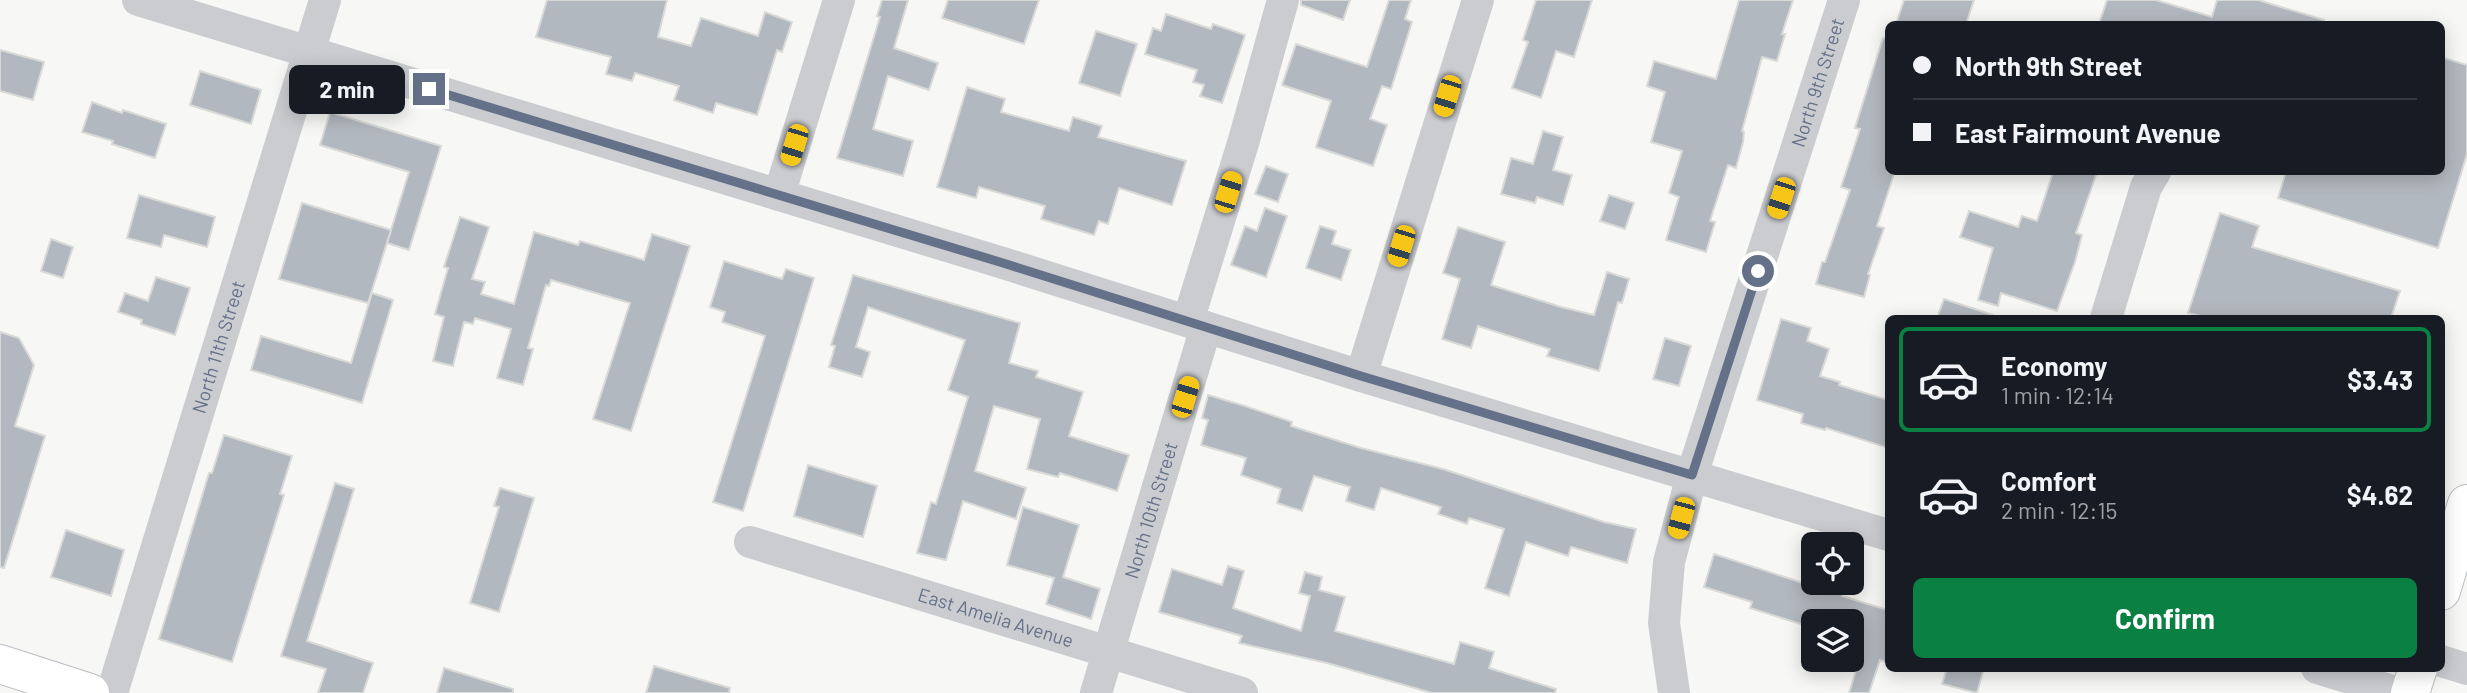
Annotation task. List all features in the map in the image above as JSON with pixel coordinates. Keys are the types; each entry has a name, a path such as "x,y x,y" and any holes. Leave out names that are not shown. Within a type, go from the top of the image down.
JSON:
{"main road":[{"path":"2445,578 2467,504"},
{"path":"0,664 90,693"},
{"path":"2410,693 2417,672"}],"street":[{"path":"138,0 1885,534"},
{"name":"North 11th Street","path":"112,693 325,0"},
{"path":"779,195 839,0"},
{"name":"North 10th Street","path":"1096,693 1283,0"},
{"path":"1361,376 1478,0"},
{"name":"North 9th Street","path":"1674,693 1664,623 1669,562 1692,475 1844,0"},
{"path":"2107,315 2146,187 2153,175"},
{"name":"East Amelia Avenue","path":"750,542 1242,693"},
{"path":"2445,662 2467,669"},
{"path":"2330,672 2399,693"}],"building":[{"path":"547,0 667,0 658,37 691,46 701,18 758,36 765,12 792,22 782,52 777,50 757,115 716,103 713,113 674,100 679,86 635,73 632,81 606,74 611,57 536,37"},
{"path":"882,0 908,0 894,48 938,63 929,90 888,76 873,129 913,141 903,176 837,158 880,17 877,16"},
{"path":"948,0 1039,0 1024,44 942,18"},
{"path":"1301,0 1350,0 1343,20 1301,5"},
{"path":"1389,0 1411,0 1405,19 1412,22 1391,89 1382,86 1370,119 1387,125 1373,166 1316,147 1331,101 1282,85 1296,44 1367,67"},
{"path":"1536,0 1592,0 1574,57 1556,51 1541,98 1512,88 1528,42 1523,40"},
{"path":"1739,0 1793,0 1777,61 1762,57 1742,131 1743,142 1736,168 1728,165 1710,221 1715,222 1706,252 1666,240 1679,197 1669,193 1682,151 1651,142 1665,92 1647,86 1654,61 1716,79"},
{"path":"1904,0 1974,0 1967,21 1897,21"},
{"path":"2107,0 2156,0 2212,17 2217,0 2258,0 2324,20 2324,21 2100,21"},
{"path":"1166,14 1211,29 1213,24 1245,35 1222,103 1200,96 1204,85 1193,82 1197,70 1145,54 1153,28 1161,31"},
{"path":"1096,31 1137,44 1120,96 1079,83"},
{"path":"1885,38 1885,175 1894,175 1877,226 1884,228 1868,274 1870,275 1864,297 1816,284 1850,190 1841,187 1860,129 1855,128"},
{"path":"0,50 44,62 33,100 0,91"},
{"path":"2445,58 2467,65 2467,154 2438,248 2278,198 2285,175 2445,175"},
{"path":"200,71 261,90 251,124 190,105"},
{"path":"967,87 1005,99 1001,112 1069,131 1073,117 1102,126 1098,137 1186,161 1172,205 1119,188 1108,224 1099,221 1094,235 1041,219 1045,206 979,187 976,198 937,187"},
{"path":"92,102 166,124 155,158 82,132"},
{"path":"330,112 441,146 409,250 387,243 409,172 320,145"},
{"path":"1543,131 1563,137 1553,170 1572,175 1563,205 1537,197 1535,203 1501,194 1511,158 1533,164"},
{"path":"1266,166 1288,174 1278,202 1255,194"},
{"path":"2052,175 2096,175 2076,233 2082,235 2075,262 2057,311 2001,293 1998,306 1978,300 1993,248 1960,237 1969,211 2018,227 2022,216 2037,221"},
{"path":"139,195 215,217 207,247 164,235 161,247 127,238"},
{"path":"1609,195 1634,203 1625,229 1600,221"},
{"path":"302,203 391,230 368,303 279,279"},
{"path":"1265,208 1287,216 1266,277 1231,265 1245,226 1257,231"},
{"path":"2220,213 2259,226 2252,247 2400,291 2392,315 2188,313"},
{"path":"460,217 489,227 472,279 485,282 481,294 514,304 534,232 578,245 580,241 644,260 652,234 690,246 631,431 593,419 630,303 551,280 549,286 546,285 528,348 533,349 523,385 497,378 511,329 475,318 473,324 464,322 453,366 433,361 444,317 435,314 448,268 444,267"},
{"path":"1320,226 1336,231 1332,244 1351,250 1341,280 1306,268"},
{"path":"1458,227 1505,242 1491,285 1561,307 1594,315 1607,272 1629,279 1622,303 1618,302 1599,371 1547,356 1550,349 1478,326 1471,348 1442,339 1460,279 1443,273"},
{"path":"51,239 73,247 63,278 41,271"},
{"path":"724,261 782,279 786,269 814,278 743,511 713,502 765,336 722,322 725,312 710,307"},
{"path":"853,275 1020,323 1009,363 1038,371 1036,377 1083,392 1069,436 1129,455 1117,491 1060,473 1058,477 1027,469 1040,419 994,406 975,471 1026,488 1016,519 963,501 946,560 917,553 931,502 936,504 968,397 948,390 965,340 868,307 856,347 870,352 862,377 829,367 835,346 831,345"},
{"path":"156,277 190,288 175,335 141,324 142,320 118,312 125,293 148,301"},
{"path":"372,293 393,300 362,403 251,370 261,336 351,363"},
{"path":"1944,299 1993,315 1938,315"},
{"path":"1781,319 1811,328 1807,341 1829,349 1820,376 1840,382 1839,385 1885,399 1885,447 1801,423 1803,414 1757,400"},
{"path":"0,332 19,338 34,365 15,426 45,436 4,568 0,567"},
{"path":"1665,338 1691,346 1679,386 1653,379"},
{"path":"1208,395 1292,422 1291,426 1361,448 1443,469 1604,522 1636,529 1627,563 1571,547 1568,556 1526,542 1509,596 1485,588 1504,529 1469,518 1467,524 1438,514 1441,507 1381,488 1374,510 1346,501 1350,487 1314,476 1302,511 1277,503 1281,489 1241,475 1246,458 1201,445 1208,420 1202,418"},
{"path":"224,435 292,456 280,494 284,495 232,662 159,639 209,473 212,473"},
{"path":"808,465 877,486 863,537 794,516"},
{"path":"335,483 354,489 307,641 373,663 363,693 318,693 326,669 281,656"},
{"path":"500,488 534,498 499,612 470,603 499,507 494,506"},
{"path":"1023,507 1079,525 1063,577 1100,589 1091,619 1046,604 1054,578 1007,565"},
{"path":"66,530 124,550 111,596 51,577"},
{"path":"1714,554 1801,582 1801,595 1842,595 1885,609 1885,662 1880,660 1869,693 1849,693 1856,672 1864,672 1864,609 1801,609 1801,624 1750,608 1752,602 1704,587"},
{"path":"1228,566 1244,571 1233,608 1301,631 1310,596 1299,593 1305,572 1322,577 1319,590 1345,597 1335,631 1454,664 1460,642 1494,652 1489,668 1556,689 1555,693 1432,693 1327,663 1239,643 1242,636 1159,612 1172,569 1222,585"},
{"path":"654,666 730,688 729,693 646,693"},
{"path":"444,668 513,689 513,693 437,693"},
{"path":"1946,672 1983,672 1977,693 1942,684"}],"route":[{"path":"429,89 1692,475 1758,271"}]}
